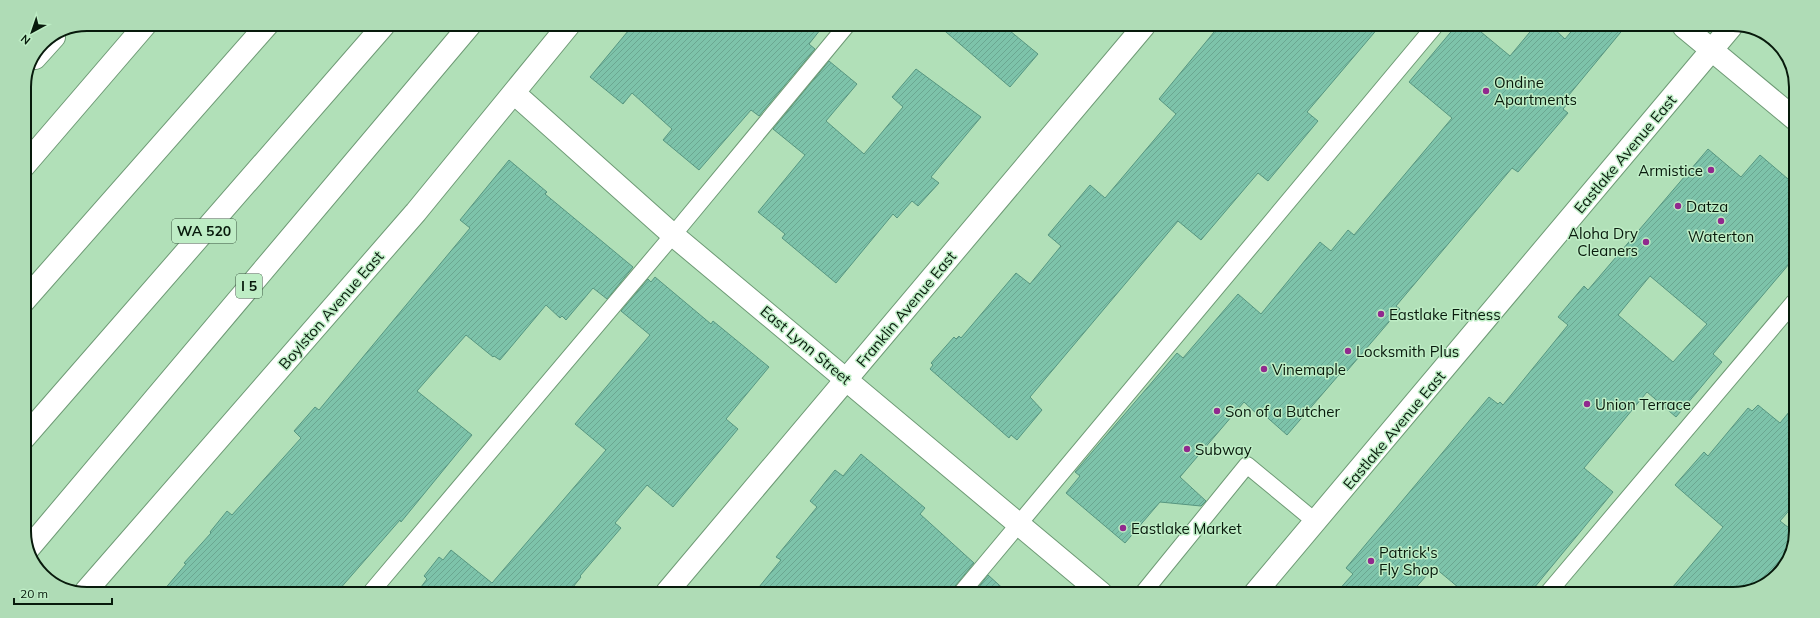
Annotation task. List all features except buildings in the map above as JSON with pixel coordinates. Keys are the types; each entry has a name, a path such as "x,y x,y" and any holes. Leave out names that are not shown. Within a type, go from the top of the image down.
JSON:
{"main road":[{"path":"31,158 140,31"},
{"path":"31,294 262,31"},
{"name":"WA 520","path":"31,430 379,31"},
{"name":"I 5","path":"33,544 465,31"},
{"name":"Boylston Avenue East","path":"89,587 416,212 564,31"},
{"name":"Franklin Avenue East","path":"672,587 1140,31"},
{"path":"1689,31 1789,114"},
{"name":"Eastlake Avenue East","path":"1260,587 1729,31"},
{"name":"East Lynn Street","path":"514,92 673,234 1094,587"}],"lane":[{"path":"375,587 843,31"},
{"path":"966,587 1431,31"},
{"path":"1553,587 1789,308"},
{"path":"1148,587 1247,465 1316,522"}],"place":[{"name":"Ondine Apartments","path":"1486,91"},
{"name":"Armistice","path":"1711,170"},
{"name":"Datza","path":"1678,206"},
{"name":"Waterton","path":"1721,221"},
{"name":"Aloha Dry Cleaners","path":"1646,242"},
{"name":"Eastlake Fitness","path":"1381,314"},
{"name":"Locksmith Plus","path":"1348,351"},
{"name":"Vinemaple","path":"1264,369"},
{"name":"Union Terrace","path":"1587,404"},
{"name":"Son of a Butcher","path":"1217,411"},
{"name":"Subway","path":"1187,449"},
{"name":"Eastlake Market","path":"1123,528"},
{"name":"Patrick's Fly Shop","path":"1371,561"}]}
